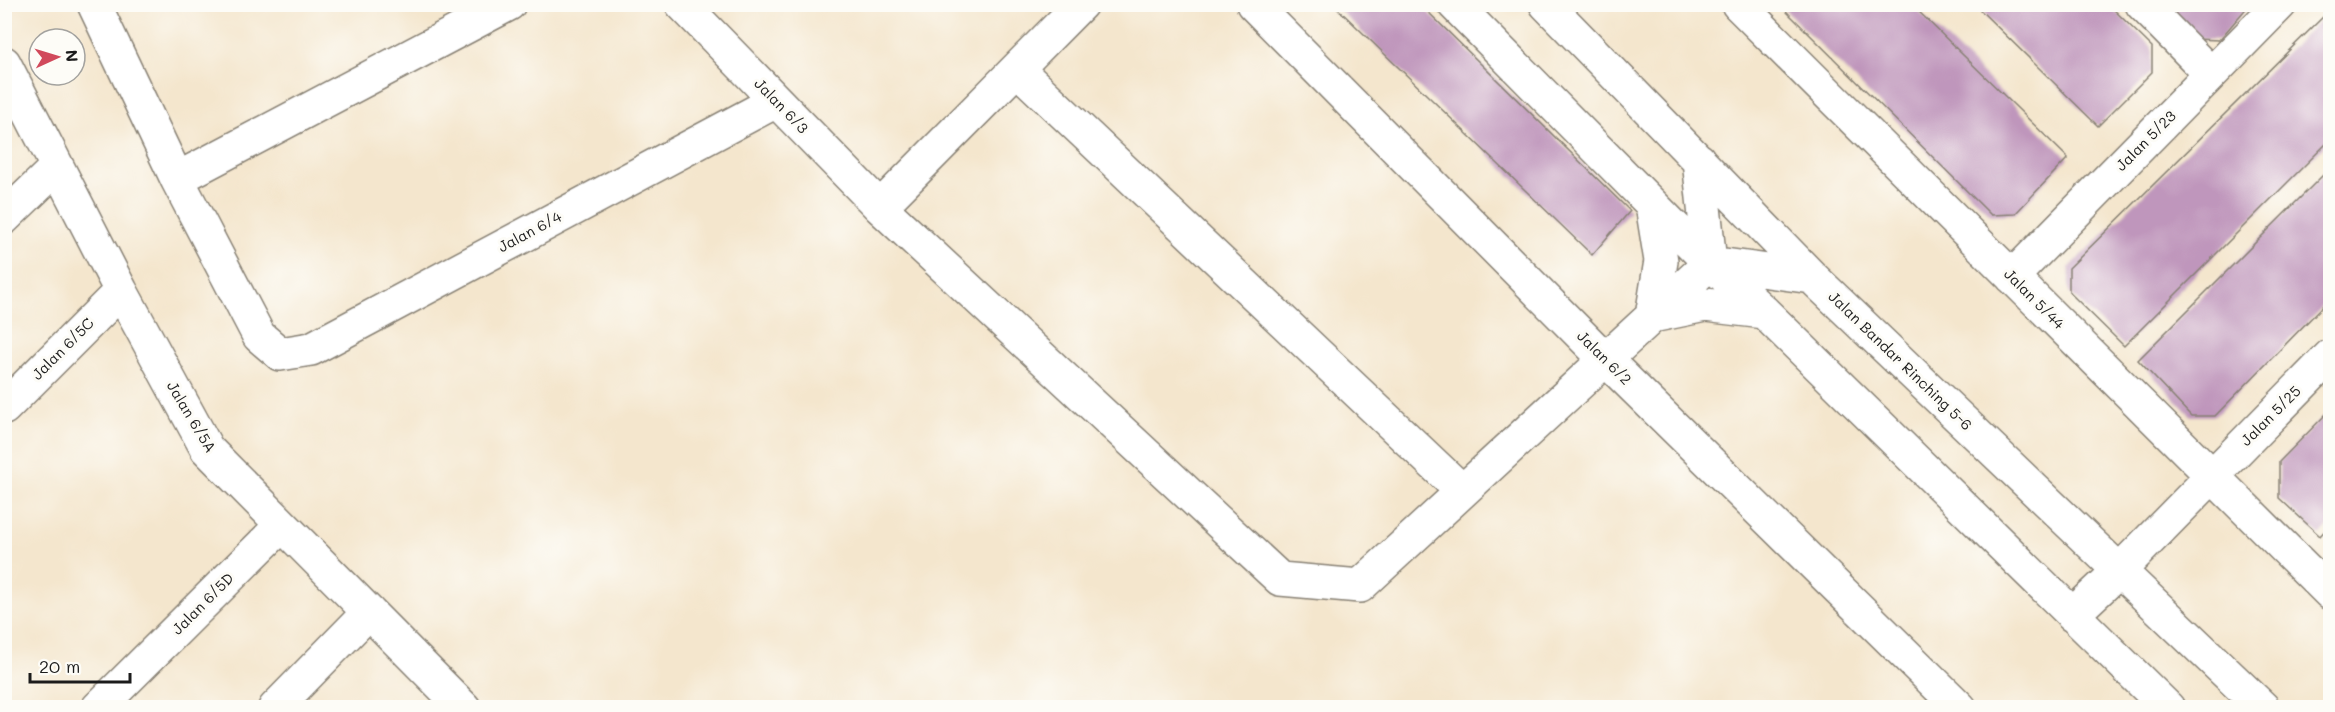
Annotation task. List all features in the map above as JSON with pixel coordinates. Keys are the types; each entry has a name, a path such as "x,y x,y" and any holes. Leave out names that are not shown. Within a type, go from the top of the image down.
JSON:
{"street":[{"path":"94,4 177,179 509,4"},
{"name":"Jalan 6/3","path":"682,4 880,207 1280,579 1360,586 1710,263"},
{"path":"880,207 1081,4"},
{"name":"Jalan 6/2","path":"1254,4 1605,359 1960,708"},
{"path":"1454,4 1710,263 1764,312 2168,708"},
{"name":"Jalan Bandar Rinching 5-6","path":"1546,4 1812,277 2263,708"},
{"name":"Jalan 5/44","path":"1738,4 2331,593"},
{"path":"2142,4 2211,74"},
{"name":"Jalan 5/23","path":"2012,277 2280,4"},
{"name":"Jalan 6/5A","path":"4,63 121,291 207,449 464,708"},
{"path":"1017,69 1462,491"},
{"name":"Jalan 6/4","path":"177,179 259,336 280,354 311,349 776,101"},
{"path":"1699,160 1710,263"},
{"path":"4,218 57,167"},
{"path":"1652,205 1661,261 1652,316 1706,305 1764,312"},
{"path":"1710,263 1812,277"},
{"name":"Jalan 6/5C","path":"4,408 121,291"},
{"name":"Jalan 5/25","path":"2072,615 2331,356"},
{"name":"Jalan 6/5D","path":"98,708 282,525"},
{"path":"275,708 369,612"}],"building":[{"path":"1333,4 1420,4 1630,211 1592,255"},
{"path":"1779,4 1911,4 2068,158 2015,214 1991,215"},
{"path":"1974,4 2108,4 2152,47 2152,72 2098,126"},
{"path":"2161,4 2250,4 2219,40 2195,39"},
{"path":"2330,10 2330,140 2124,346 2069,292 2069,268"},
{"path":"2330,168 2330,299 2215,416 2191,416 2138,360"},
{"path":"2330,410 2330,525 2320,536 2279,498 2279,462"}]}
